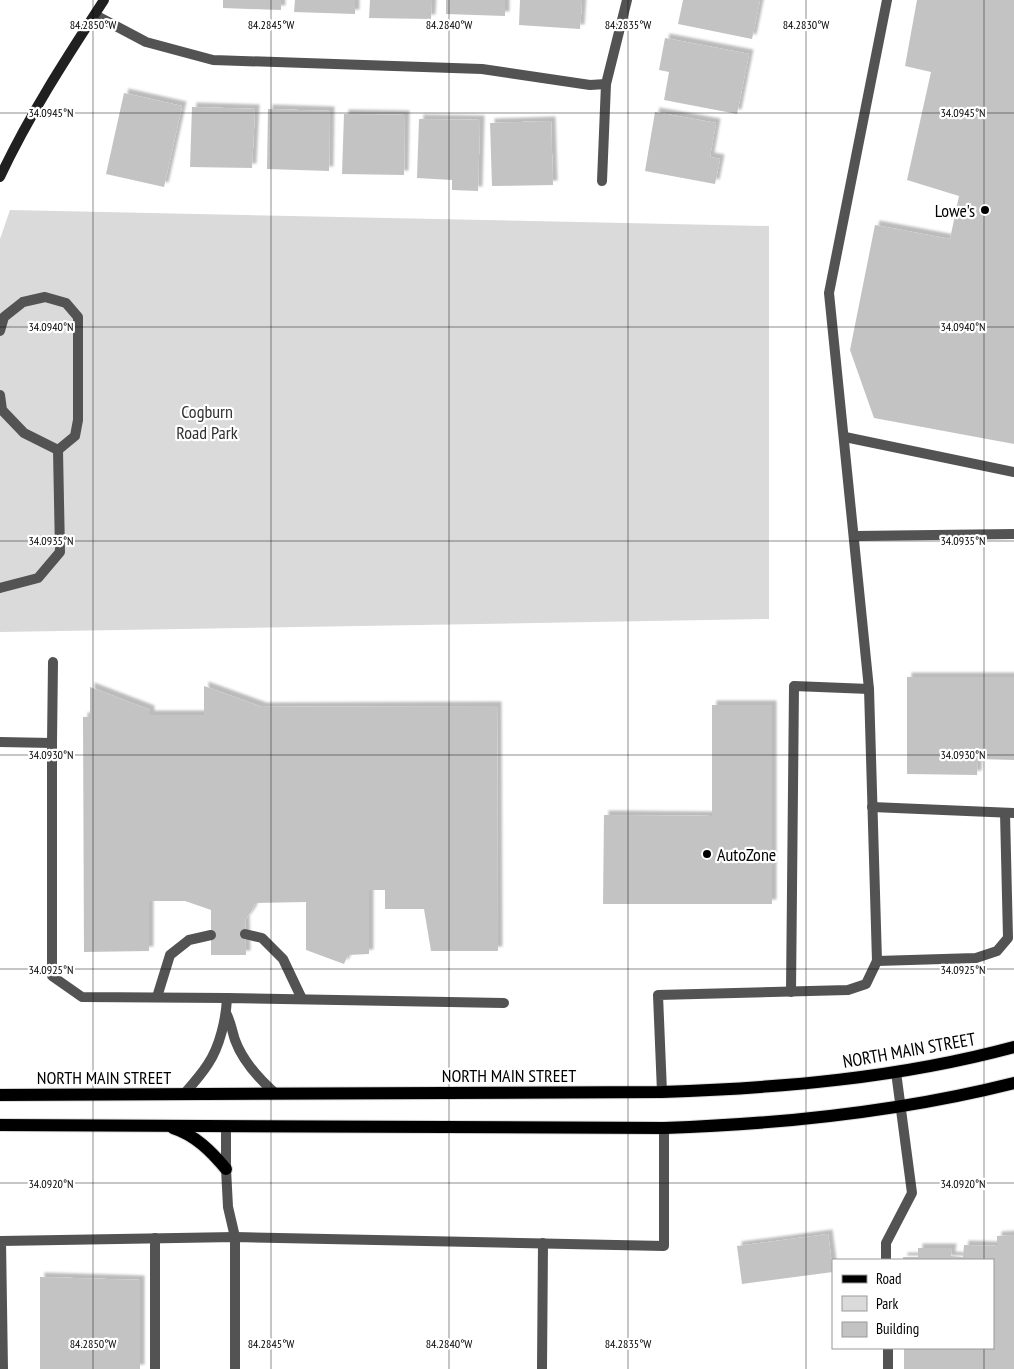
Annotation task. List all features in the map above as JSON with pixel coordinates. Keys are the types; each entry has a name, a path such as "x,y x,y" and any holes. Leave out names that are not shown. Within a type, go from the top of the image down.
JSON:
{"main road":[{"name":"NORTH MAIN STREET","path":"0,1095 662,1092 734,1090 806,1084 896,1072 1014,1047"},
{"path":"0,1125 664,1128 730,1126 901,1107 1014,1083"},
{"path":"163,1126 178,1130 204,1145 226,1169"}],"street":[{"path":"0,176 10,155 64,63 104,0"},
{"path":"602,181 606,84 627,0"},
{"path":"662,1092 658,995 848,990 866,984 877,961 869,689 829,293 887,0"},
{"path":"95,15 146,42 213,60 482,70 590,85 606,84"},
{"path":"0,330 4,317 23,302 46,297 66,303 78,317 78,420 75,436 58,450"},
{"path":"0,395 2,410 24,433 58,450"},
{"path":"845,437 1014,472"},
{"path":"0,588 38,578 60,552 58,450"},
{"path":"854,536 1014,534"},
{"path":"53,662 52,976 82,997 302,999 504,1004"},
{"path":"791,992 794,686 869,689"},
{"path":"0,742 52,743"},
{"path":"872,806 1010,813 1008,938 998,951 976,958 877,961"},
{"path":"245,934 262,938 283,959 302,999"},
{"path":"157,997 170,955 189,940 211,935"},
{"path":"184,1094 209,1064 216,1050 226,1013 227,998"},
{"path":"226,1013 244,1058 253,1072 276,1094"},
{"path":"886,1259 886,1243 912,1193 896,1072"},
{"path":"226,1126 228,1207 235,1237 235,1369"},
{"path":"3,1369 1,1241 235,1237 664,1246 664,1128"},
{"path":"155,1238 155,1369"},
{"path":"542,1369 543,1243"},
{"path":"888,1349 888,1369"}],"green space":[{"name":"Cogburn Road Park","path":"10,210 769,226 769,619 0,632 0,239"}],"building":[{"path":"223,0 281,0 281,10 223,8"},
{"path":"295,0 355,0 355,14 294,12"},
{"path":"370,0 432,0 431,19 369,18"},
{"path":"446,0 505,0 505,16 446,14"},
{"path":"520,0 582,0 580,29 519,25"},
{"path":"683,0 760,0 752,39 678,24"},
{"name":"Lowe's","path":"917,0 1014,0 1014,444 874,418 850,350 875,225 950,239 959,196 907,180 931,72 905,66"},
{"path":"665,38 749,54 737,114 664,100 669,72 659,70"},
{"path":"124,93 182,106 164,187 106,174"},
{"path":"192,107 255,109 252,168 190,167"},
{"path":"268,109 330,111 329,171 267,169"},
{"path":"655,112 716,123 710,157 720,159 715,184 645,171"},
{"path":"344,114 405,115 404,175 342,174"},
{"path":"419,119 480,120 478,191 452,190 452,180 417,178"},
{"path":"551,121 553,185 492,186 490,123"},
{"path":"907,677 1014,677 1014,760 978,759 977,775 907,774"},
{"path":"204,686 262,707 497,706 498,951 431,951 424,909 385,909 385,890 369,890 369,954 348,955 344,964 306,950 306,902 255,903 245,920 246,955 211,955 211,910 185,901 149,901 149,951 84,952 83,717 90,717 90,687 150,710 150,715 204,715"},
{"path":"712,705 772,705 772,904 603,904 604,815 712,816"},
{"path":"828,1234 832,1272 742,1284 737,1246"},
{"path":"1014,1235 1014,1369 904,1369 904,1349 994,1349 994,1259 903,1259 903,1257 918,1257 918,1248 952,1248 951,1256 963,1257 964,1245 997,1246 997,1236"},
{"path":"40,1277 140,1280 140,1369 40,1369"}],"place":[{"name":"Lowe's","path":"985,210"},
{"name":"AutoZone","path":"707,854"}]}
